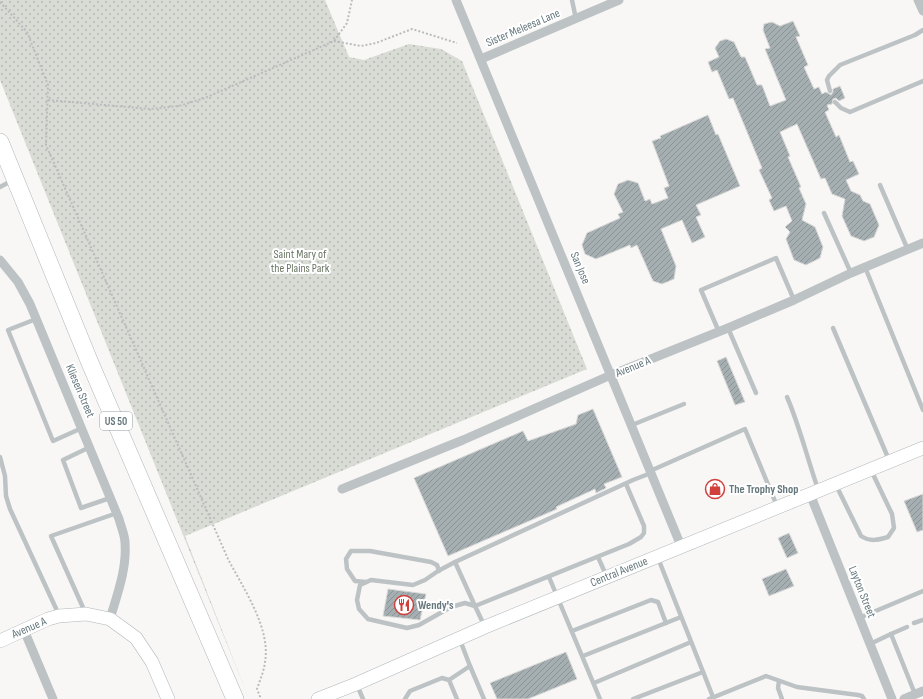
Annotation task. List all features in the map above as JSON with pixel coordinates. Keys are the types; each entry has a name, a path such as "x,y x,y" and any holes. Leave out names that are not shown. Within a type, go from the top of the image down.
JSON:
{"highway":[{"name":"US 50","path":"0,142 90,363 235,699"}],"street":[{"name":"San Jose","path":"456,0 612,375 681,546"},
{"name":"Sister Meleesa Lane","path":"481,59 619,0"},
{"path":"918,0 923,11"},
{"name":"Avenue A","path":"342,489 463,440 612,375 719,332 794,300 851,273 923,243"},
{"name":"Kliesen Street","path":"0,260 18,282 30,304 117,513 125,542 124,565 120,586 110,619"},
{"name":"Central Avenue","path":"318,699 356,684 485,627 923,448"},
{"name":"Layton Street","path":"814,492 859,618 892,699"},
{"name":"Avenue A","path":"0,640 48,619 59,616 86,614 110,619"},
{"path":"110,619 136,638 152,662 168,699"},
{"path":"24,630 53,699"},
{"path":"904,699 919,692"}],"lane":[{"path":"572,0 576,19"},
{"path":"830,91 827,80 840,65 915,35 923,30"},
{"path":"835,102 841,108 850,112 923,81"},
{"path":"0,187 15,179"},
{"path":"880,185 908,250"},
{"path":"824,213 851,273"},
{"path":"719,332 701,290 776,258 794,300"},
{"path":"865,267 923,410"},
{"path":"36,319 8,330 53,441 82,428"},
{"path":"728,328 756,393"},
{"path":"833,328 890,462"},
{"path":"787,397 804,443 814,492"},
{"path":"632,425 684,404"},
{"path":"626,484 644,526 644,533 641,537 629,544 475,606 465,603 451,607 418,625 407,628 368,620 360,610 357,600 360,585 371,580 413,586 454,562 745,429 778,507"},
{"path":"90,447 63,460 81,508 110,498"},
{"path":"0,457 6,476 6,496 10,509 59,616"},
{"path":"835,484 860,536 866,540 888,537 894,528 892,514 870,469"},
{"path":"86,614 51,536 117,513"},
{"path":"367,582 355,581 347,568 346,559 351,551 370,551 431,562 437,565 439,571"},
{"path":"657,556 703,672 711,698 766,676 797,687 858,695 862,696 864,699"},
{"path":"598,557 606,577"},
{"path":"454,562 485,627"},
{"path":"549,577 600,699"},
{"path":"859,618 923,591"},
{"path":"572,631 651,600 658,602 666,623"},
{"path":"582,656 681,618"},
{"path":"914,623 923,620"},
{"path":"870,644 907,627"},
{"path":"891,634 919,692"},
{"path":"459,638 484,699"},
{"path":"594,683 691,642"},
{"path":"405,699 410,691 442,678 449,680 470,666"},
{"path":"633,699 703,672"},
{"path":"449,680 457,699"},
{"path":"779,681 778,688 782,699"},
{"path":"356,684 363,699"}],"path":[{"path":"48,100 150,109 179,106 205,98 334,41 346,22 352,0"},
{"path":"0,2 27,32 48,85 46,145 228,559 259,618 266,647 265,662 257,689 261,699"},
{"path":"334,41 361,46 376,43 412,29 457,42"}],"green space":[{"name":"Saint Mary of the Plains Park","path":"0,0 325,0 349,57 364,60 409,44 441,49 462,61 587,369 185,536 249,699 0,80"}],"building":[{"path":"793,21 800,36 796,37 808,65 804,67 814,89 819,87 822,94 826,92 831,95 833,89 840,86 845,98 839,101 836,98 833,99 832,104 827,105 829,110 825,112 836,137 839,135 850,162 853,161 859,174 846,180 851,191 860,195 863,201 870,204 879,225 874,237 864,241 851,236 842,216 845,199 832,194 825,178 821,179 797,124 780,132 790,156 788,157 801,187 799,188 806,204 802,220 815,227 823,247 820,258 806,265 794,260 786,239 790,232 785,227 792,221 786,206 774,211 769,200 772,198 759,170 762,168 733,98 729,99 717,70 712,72 708,62 719,57 715,48 720,41 726,39 734,42 741,57 745,57 757,85 762,85 770,106 786,100 765,49 770,48 763,30 764,24 772,22 780,26"},
{"path":"708,115 716,135 718,134 740,186 696,205 701,215 696,217 705,237 692,243 682,220 661,229 676,266 674,279 662,284 653,281 637,245 631,248 630,245 596,259 585,254 582,245 587,233 620,218 618,214 623,212 614,194 618,184 628,180 638,183 645,201 650,199 652,204 668,198 664,188 669,186 652,141"},
{"path":"726,357 745,402 735,405 717,361"},
{"path":"593,409 622,477 604,484 606,488 596,493 595,489 556,507 557,509 448,556 414,478 523,431 528,441 576,424 578,415"},
{"path":"923,494 923,530 917,532 904,501"},
{"path":"789,533 798,553 787,558 778,538"},
{"path":"786,569 794,586 769,596 762,579"},
{"name":"Wendy's","path":"388,589 426,594 420,620 383,616"},
{"path":"566,652 577,679 528,699 497,699 490,683"}],"place":[{"name":"The Trophy Shop","path":"715,489"},
{"name":"Wendy's","path":"404,605"}]}
